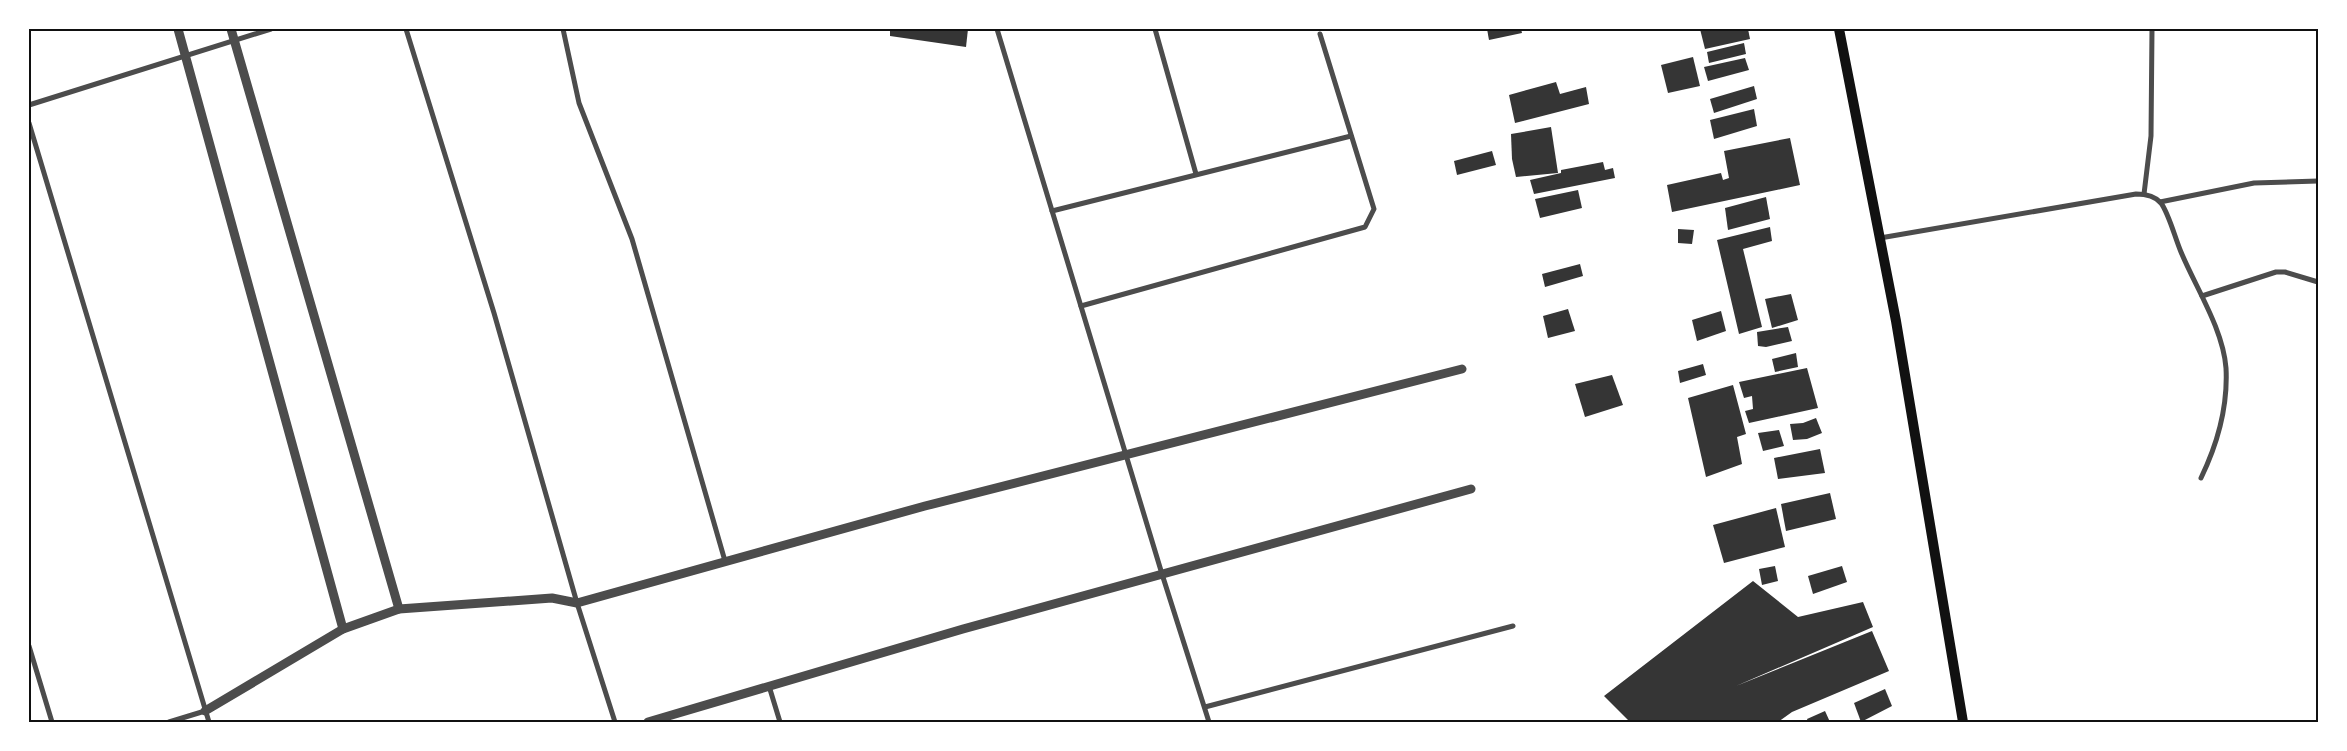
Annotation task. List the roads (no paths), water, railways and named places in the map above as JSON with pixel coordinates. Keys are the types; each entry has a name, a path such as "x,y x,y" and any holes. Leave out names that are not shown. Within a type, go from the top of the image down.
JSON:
{"main road":[{"path":"1839,29 1896,321 1963,722"}],"street":[{"path":"178,29 343,630"},
{"path":"231,29 399,609"},
{"path":"29,105 271,29"},
{"path":"406,29 494,313 577,603 615,722"},
{"path":"562,29 578,102 632,239 724,560"},
{"path":"997,29 1162,574 1209,722"},
{"path":"1155,29 1196,174"},
{"path":"2144,194 2151,136 2152,29"},
{"path":"1081,306 1365,227 1374,209 1320,34"},
{"path":"29,123 209,722"},
{"path":"1052,210 1351,136"},
{"path":"1880,238 2144,194 2160,202 2254,183 2318,181"},
{"path":"2160,202 2202,296 2219,340 2226,367 2226,389 2214,452 2201,478"},
{"path":"2202,296 2276,272 2285,272 2318,282"},
{"path":"169,722 205,711 343,630 399,609 552,598 577,603 724,560 1462,370"},
{"path":"648,722 954,632 1471,490"},
{"path":"1205,707 1513,626"},
{"path":"29,646 52,722"},
{"path":"769,686 780,722"}]}
